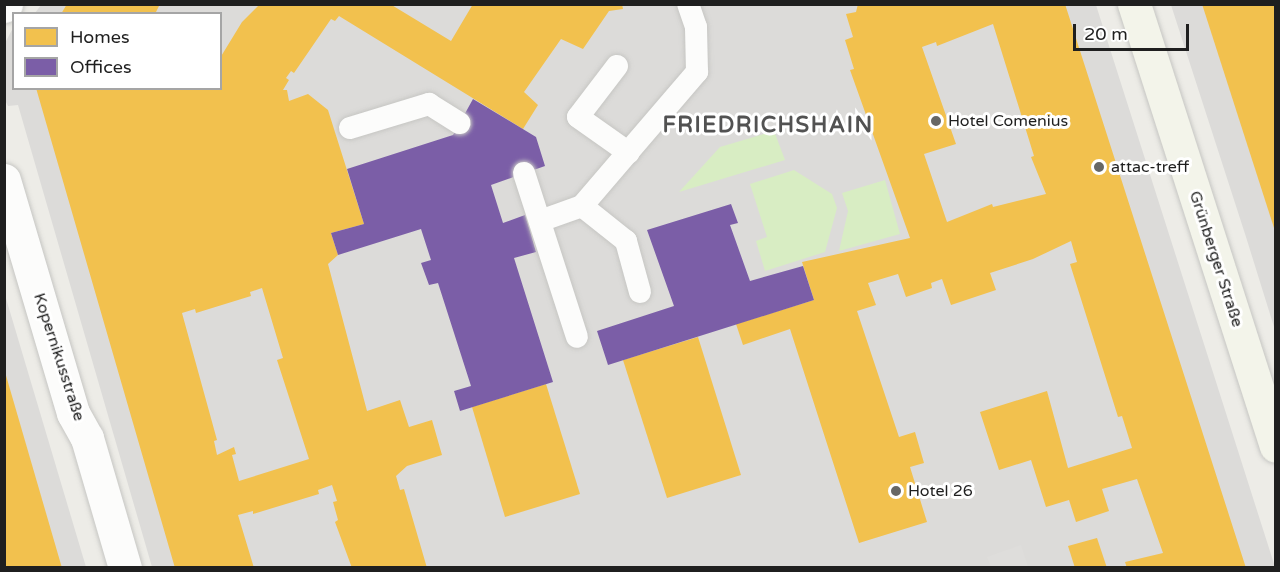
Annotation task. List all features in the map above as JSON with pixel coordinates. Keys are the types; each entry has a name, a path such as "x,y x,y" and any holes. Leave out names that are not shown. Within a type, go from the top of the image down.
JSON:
{"street":[{"name":"Grünberger Straße","path":"1134,4 1275,446"},
{"name":"Kopernikusstraße","path":"4,180 73,412 87,438 125,567"}],"lane":[{"path":"540,221 582,206 697,72 696,27 688,4"},
{"path":"617,66 578,117 629,153"},
{"path":"350,128 429,104 460,123"},
{"path":"524,173 577,337"},
{"path":"582,206 626,241 640,292"}],"shaded area":[{"path":"41,5 1096,5 1275,567 152,567 18,105 8,106 5,100 5,43 12,30 12,90 222,90 222,12 36,12"},
{"path":"1171,5 1275,5 1275,330 1246,237"},
{"path":"5,295 86,567 5,567"},
{"path":"1021,545 1028,567 991,567 987,557"}],"green space":[{"path":"774,131 785,160 679,192 720,147"},
{"path":"794,170 832,194 837,208 825,252 765,271 756,241 767,237 750,184"},
{"path":"885,180 900,234 839,251 848,211 842,193"}],"building: Homes":[{"path":"67,4 160,4 156,12 62,12"},
{"path":"260,4 390,4 451,41 473,4 622,4 623,9 609,11 583,49 561,39 524,92 538,105 523,129 339,16 335,21 331,19 294,73 291,71 286,78 289,80 283,90 287,90 289,101 308,94 328,110 364,224 331,233 338,255 328,264 367,411 400,400 409,427 432,420 442,455 407,466 396,476 400,490 404,489 427,568 352,568 335,522 338,520 333,502 337,501 332,485 318,490 319,494 253,514 253,511 238,515 254,568 175,568 37,90 222,90 222,55 242,22","holes":["262,288 283,358 277,360 309,459 239,481 232,455 236,454 234,447 217,455 214,441 217,440 182,313 195,309 196,313 251,296 250,292"]},
{"path":"858,4 1065,4 1246,568 1127,568 1125,562 1163,553 1137,479 1102,489 1109,511 1076,522 1069,500 1046,507 1031,460 999,470 980,412 1047,391 1068,468 1132,448 1122,416 1118,417 1070,264 1077,262 1071,241 1033,259 990,273 996,290 951,305 942,279 931,283 932,288 906,297 898,274 868,283 876,305 857,311 899,437 915,432 924,463 910,467 927,522 859,543 790,329 743,345 736,324 814,300 802,262 910,238 850,70 854,69 845,40 853,37 846,14 856,12","holes":["993,24 1034,156 1031,157 1046,194 993,207 992,204 947,222 924,154 956,144 922,47 936,42 937,46"]},
{"path":"1202,4 1276,4 1276,231 1275,231"},
{"path":"698,337 741,475 667,498 623,360"},
{"path":"5,372 62,568 4,568"},
{"path":"546,384 580,494 505,517 472,407"},
{"path":"1097,538 1107,568 1075,568 1068,546"}],"building: Offices":[{"path":"473,99 536,137 545,166 491,185 503,223 525,215 536,252 514,258 553,382 460,411 454,391 471,386 438,283 429,285 421,263 431,260 421,229 338,255 331,233 364,224 347,169 453,135"},
{"path":"731,204 738,223 730,225 750,281 803,266 814,300 608,365 597,331 674,306 647,230"}],"place":[{"name":"Hotel Comenius","path":"936,121"},
{"name":"attac-treff","path":"1099,167"},
{"name":"Hotel 26","path":"896,491"}],"district":[{"name":"FRIEDRICHSHAIN","path":"768,126"}]}
